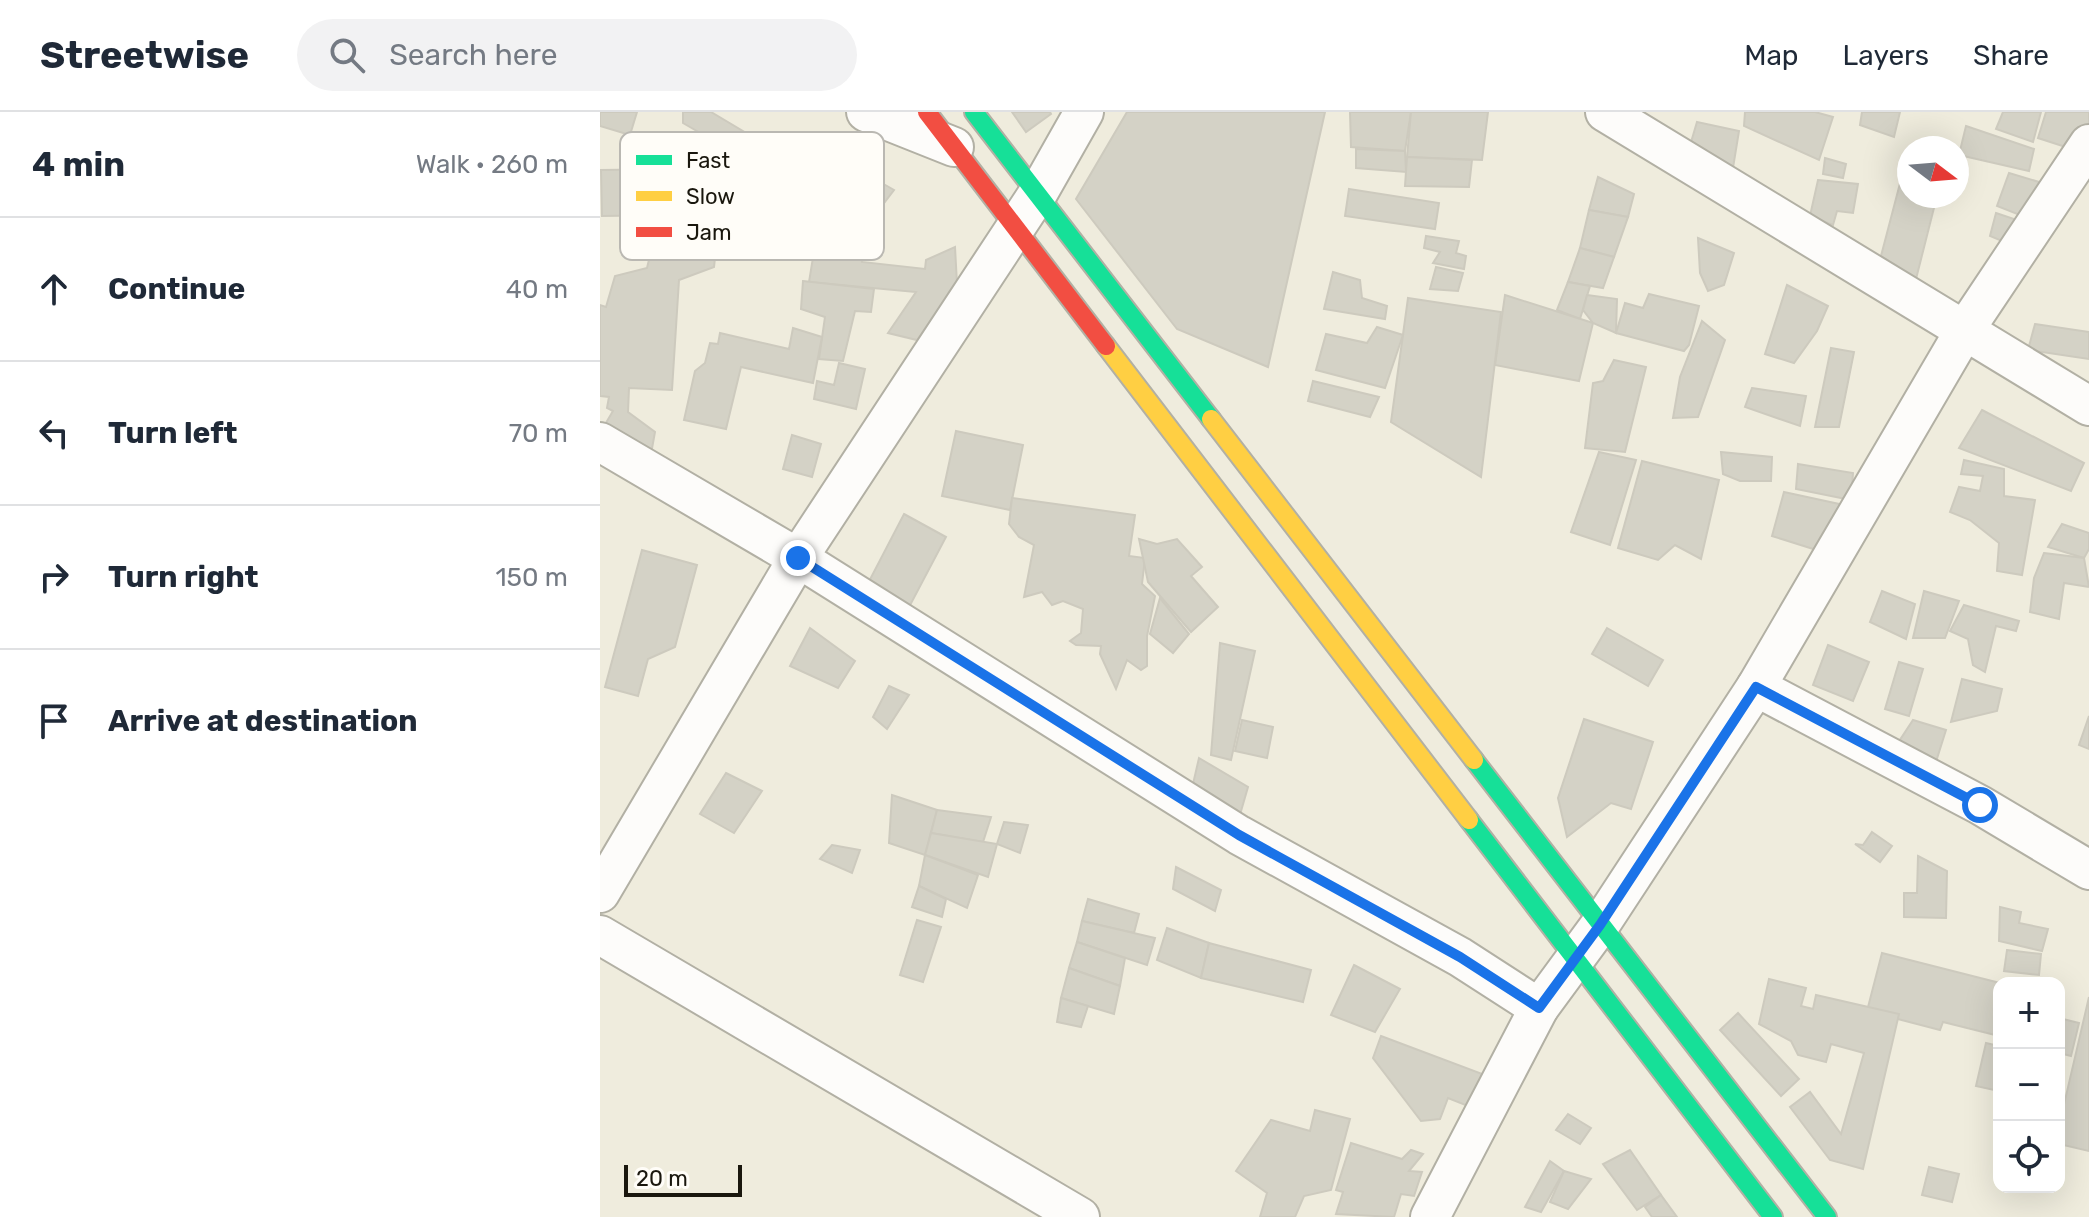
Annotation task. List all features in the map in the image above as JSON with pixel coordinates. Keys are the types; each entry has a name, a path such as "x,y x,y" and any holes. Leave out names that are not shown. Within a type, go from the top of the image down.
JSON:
{"street":[{"path":"866,112 954,147"},
{"path":"927,112 1773,1217"},
{"path":"974,112 1827,1217"},
{"path":"600,893 798,558 1037,195 1084,112"},
{"path":"1605,112 1966,328 2089,406"},
{"path":"1430,1217 1539,1008 1600,925 1756,687 1966,328 2089,144"},
{"path":"600,442 798,558 1239,835 1460,957 1539,1008"},
{"path":"1756,687 1980,805 2089,870"},
{"path":"600,935 1080,1217"}],"building":[{"path":"600,112 637,112 631,132 600,126"},
{"path":"683,112 711,112 745,132 699,132 683,123"},
{"path":"1012,112 1050,112 1051,114 1026,132"},
{"path":"1127,112 1325,112 1268,367 1177,329 1076,199"},
{"path":"1350,112 1411,112 1405,151 1351,147"},
{"path":"1411,112 1488,112 1482,160 1407,157"},
{"path":"1745,112 1815,112 1833,117 1819,160 1744,126"},
{"path":"1862,112 1900,112 1894,137 1860,125"},
{"path":"2003,112 2041,112 2033,142 1996,129"},
{"path":"2046,112 2089,112 2089,125 2075,150 2038,138"},
{"path":"1697,122 1739,131 1732,174 1689,149"},
{"path":"1966,126 2034,149 2029,171 1969,157 1969,136 1964,136"},
{"path":"1356,149 1405,151 1406,172 1356,168"},
{"path":"1407,157 1472,160 1469,187 1405,186"},
{"path":"1825,158 1846,164 1843,178 1823,174"},
{"path":"601,170 620,170 620,216 602,216"},
{"path":"2009,173 2046,184 2025,217 1997,206"},
{"path":"1598,177 1634,194 1628,217 1589,210"},
{"path":"1818,180 1858,184 1853,213 1837,211 1833,225 1810,216"},
{"path":"884,184 894,190 884,203"},
{"path":"1349,189 1439,203 1435,229 1345,216"},
{"path":"1897,195 1897,208 1934,208 1916,279 1881,256"},
{"path":"1589,210 1628,217 1614,257 1580,248"},
{"path":"1996,213 2020,221 2009,244 1990,236"},
{"path":"1426,236 1459,241 1456,253 1466,256 1464,269 1433,263 1440,252 1424,248"},
{"path":"1698,238 1734,253 1724,285 1708,291 1700,273"},
{"path":"955,247 957,284 917,340 888,333 916,292 809,282 813,260 862,260 925,269 926,260"},
{"path":"1580,248 1614,257 1603,288 1568,282"},
{"path":"649,260 715,260 714,267 679,280 672,390 629,388 628,412 655,432 651,454 600,433 613,411 607,408 609,397 600,396 600,305 606,307 615,276 647,268"},
{"path":"1436,267 1463,273 1458,291 1430,289"},
{"path":"1333,272 1360,280 1362,298 1387,306 1385,319 1324,309"},
{"path":"803,281 874,289 871,312 855,311 843,361 819,359 825,317 801,309"},
{"path":"1568,282 1590,286 1580,319 1557,310"},
{"path":"1787,285 1828,306 1817,331 1794,363 1765,354"},
{"path":"1649,294 1699,306 1689,345 1684,351 1616,333 1625,303 1643,308"},
{"path":"1505,295 1593,323 1579,381 1495,365"},
{"path":"1587,295 1617,299 1616,333 1593,323 1583,310"},
{"path":"1408,298 1501,312 1481,477 1391,422"},
{"path":"1702,321 1725,340 1698,417 1673,418 1680,377"},
{"path":"2035,324 2089,332 2089,359 2028,350"},
{"path":"1377,327 1403,335 1385,388 1316,370 1326,334 1367,343"},
{"path":"793,328 822,337 813,383 741,367 726,429 684,420 695,371 705,363 710,343 718,344 720,333 789,349"},
{"path":"1831,348 1854,352 1839,427 1815,427"},
{"path":"1614,360 1646,367 1625,452 1585,448 1593,383 1603,381"},
{"path":"839,363 865,369 856,409 814,399 817,381 834,385"},
{"path":"1313,381 1379,397 1370,417 1308,401"},
{"path":"1752,388 1806,396 1800,426 1745,407"},
{"path":"1982,410 2084,463 2071,491 1959,448"},
{"path":"956,431 1023,445 1010,510 942,496"},
{"path":"792,435 821,444 812,477 783,469"},
{"path":"1599,452 1636,460 1610,545 1571,532"},
{"path":"1721,452 1772,457 1771,481 1740,481 1723,474"},
{"path":"1964,460 2004,469 2004,496 2035,500 2022,575 1997,571 1999,543 1970,520 1950,512 1959,487 1980,491 1983,476 1961,474"},
{"path":"1642,461 1719,480 1701,559 1675,545 1658,560 1618,548"},
{"path":"1798,464 1853,473 1851,500 1796,489"},
{"path":"1784,492 1853,507 1826,553 1772,536"},
{"path":"1012,498 1135,515 1129,556 1145,558 1142,584 1155,596 1147,636 1147,666 1141,670 1127,660 1116,689 1100,654 1101,646 1076,645 1070,641 1081,633 1083,609 1063,601 1052,605 1042,592 1024,597 1034,545 1019,537 1009,524"},
{"path":"904,514 946,537 907,611 865,589"},
{"path":"2062,524 2089,533 2089,549 2084,558 2048,547"},
{"path":"1139,539 1157,544 1177,539 1202,567 1191,576 1218,607 1191,632 1148,582"},
{"path":"642,550 697,565 675,647 648,659 638,696 605,687"},
{"path":"2044,553 2084,558 2089,587 2064,583 2059,619 2030,612 2034,578"},
{"path":"1882,591 1915,604 1906,639 1870,622"},
{"path":"1924,591 1959,601 1945,638 1913,638"},
{"path":"1160,598 1189,634 1173,653 1150,634"},
{"path":"1964,605 2019,621 2016,631 1996,626 1985,672 1973,665 1968,639 1950,631"},
{"path":"810,628 855,661 838,688 790,666"},
{"path":"1607,628 1663,660 1648,686 1592,654"},
{"path":"1220,643 1255,651 1231,760 1211,755"},
{"path":"1828,645 1869,662 1853,701 1813,685"},
{"path":"1899,662 1923,669 1909,716 1885,709"},
{"path":"1962,679 2002,689 1997,711 1951,722"},
{"path":"889,686 909,695 887,729 873,717"},
{"path":"2089,716 2089,749 2079,745"},
{"path":"1584,719 1653,742 1631,809 1611,803 1567,837 1558,798"},
{"path":"1242,720 1273,727 1267,758 1235,751"},
{"path":"1913,720 1946,730 1935,765 1892,752"},
{"path":"1199,758 1248,787 1237,825 1190,797"},
{"path":"726,773 762,791 734,833 700,814"},
{"path":"892,795 937,810 925,855 889,843"},
{"path":"937,810 991,817 983,842 931,833"},
{"path":"1004,822 1028,825 1020,853 997,844"},
{"path":"1872,832 1892,846 1880,862 1855,844 1863,845"},
{"path":"931,833 997,844 988,877 925,855"},
{"path":"832,845 860,850 852,873 820,859"},
{"path":"925,855 978,875 967,908 919,886"},
{"path":"1918,856 1947,871 1946,918 1904,917 1904,893 1917,893"},
{"path":"1176,867 1221,890 1215,911 1173,889"},
{"path":"919,886 946,899 942,917 912,907"},
{"path":"1088,899 1139,914 1134,933 1082,921"},
{"path":"2000,907 2021,912 2019,923 2048,929 2042,951 1999,941"},
{"path":"917,920 941,927 923,982 900,975"},
{"path":"1082,921 1155,938 1147,965 1077,942"},
{"path":"1167,928 1209,943 1201,978 1157,960"},
{"path":"1077,942 1125,958 1120,986 1069,968"},
{"path":"1209,943 1311,970 1303,1002 1201,978"},
{"path":"2007,950 2041,954 2039,975 2004,971"},
{"path":"1882,953 1993,981 1993,1034 1943,1022 1940,1030 1867,1011"},
{"path":"1354,965 1400,989 1375,1032 1331,1015"},
{"path":"1069,968 1120,986 1114,1014 1061,998"},
{"path":"1769,979 1806,988 1801,1006 1813,1009 1816,995 1899,1014 1863,1169 1830,1160 1790,1107 1810,1092 1841,1134 1864,1053 1831,1044 1826,1062 1798,1055 1791,1041 1759,1024"},
{"path":"2089,997 2089,1151 2065,1145 2065,1100"},
{"path":"1061,998 1088,1006 1081,1027 1057,1022"},
{"path":"1738,1013 1799,1079 1781,1096 1720,1030"},
{"path":"2065,1020 2079,1023 2071,1056 2065,1054"},
{"path":"1381,1036 1485,1075 1473,1108 1448,1098 1440,1119 1421,1121 1373,1058"},
{"path":"1986,1043 1993,1045 1993,1090 1976,1086"},
{"path":"1315,1110 1350,1119 1331,1190 1304,1196 1295,1217 1260,1217 1267,1193 1236,1171 1271,1120 1310,1131"},
{"path":"1568,1114 1591,1128 1580,1144 1556,1130"},
{"path":"1351,1143 1402,1159 1411,1150 1423,1154 1409,1171 1422,1172 1414,1196 1401,1194 1394,1217 1336,1214 1343,1192 1336,1190"},
{"path":"1630,1150 1661,1195 1637,1210 1603,1164"},
{"path":"1550,1161 1564,1171 1541,1212 1525,1207"},
{"path":"1929,1167 1959,1174 1952,1202 1922,1195"},
{"path":"1564,1171 1591,1179 1568,1209 1550,1202"},
{"path":"1661,1195 1677,1217 1652,1217 1645,1207"}],"traffic: fast":[{"path":"974,112 1211,419"},
{"path":"1474,760 1827,1217"},
{"path":"1469,820 1773,1217"}],"traffic: slow":[{"path":"1106,346 1469,820"},
{"path":"1211,419 1474,760"}],"traffic: jam":[{"path":"927,112 1106,346"}],"route":[{"path":"798,558 1239,835 1460,957 1539,1008 1557,988 1600,925 1756,687 1980,805"}]}
